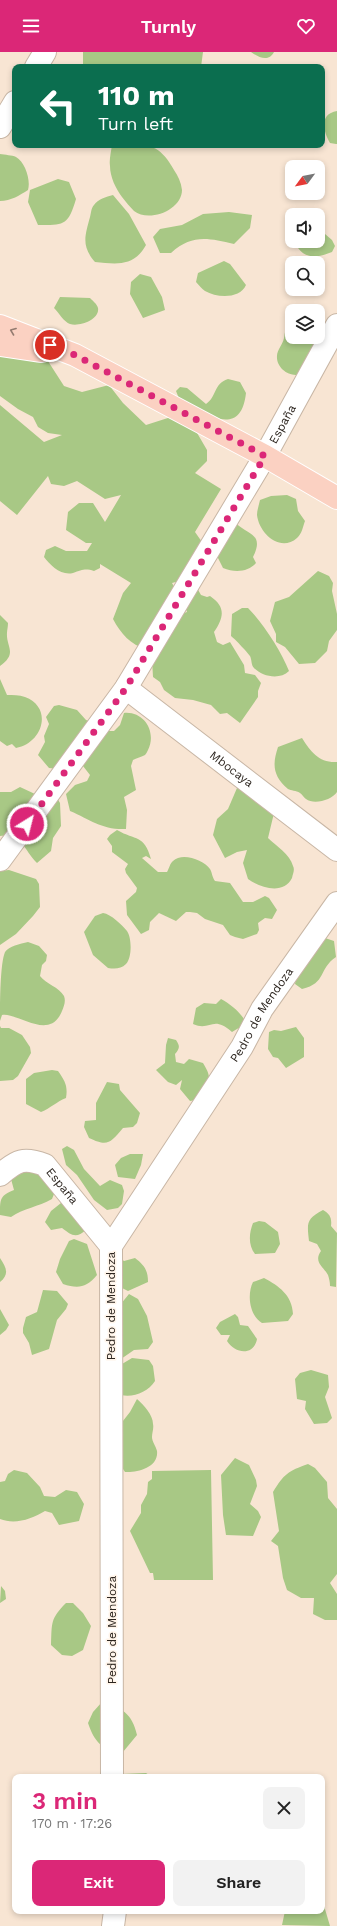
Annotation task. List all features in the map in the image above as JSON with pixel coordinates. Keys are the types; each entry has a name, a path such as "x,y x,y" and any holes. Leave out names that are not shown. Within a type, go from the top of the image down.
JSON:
{"main road":[{"path":"0,326 75,355 265,456 337,498"},
{"path":"0,345 75,355"}],"street":[{"path":"38,64 45,52"},
{"path":"0,127 12,107"},
{"name":"España","path":"0,860 126,688 265,456 337,325"},
{"name":"Mbocaya","path":"126,688 337,850"},
{"name":"Pedro de Mendoza","path":"112,1774 111,1246 242,1047 262,1010 337,903"},
{"name":"España","path":"0,1175 12,1164 24,1160 34,1161 45,1165 111,1246"},
{"path":"113,1926 115,1914"}],"green space":[{"path":"83,52 203,52 201,64 83,64"},
{"path":"251,52 274,52 269,57 264,58"},
{"path":"337,111 337,144 330,143 325,130 325,119 331,113"},
{"path":"111,148 155,148 168,160 179,179 182,190 181,197 171,209 156,215 148,216 134,211 126,203 112,179 110,170"},
{"path":"0,154 14,156 19,159 25,167 29,186 28,190 19,196 0,201"},
{"path":"58,179 69,182 76,199 73,208 64,222 54,225 38,225 28,202 30,190"},
{"path":"113,195 129,214 146,245 136,257 130,261 118,263 95,262 88,251 85,241 92,209 93,206 102,198"},
{"path":"229,212 252,215 250,228 234,244 216,240 201,239 186,243 171,253 160,253 153,237 160,229 182,225 203,214"},
{"path":"325,234 332,240 335,246 332,252 320,256 310,256 298,248 325,248"},
{"path":"224,261 230,264 246,285 243,290 234,295 228,296 216,295 205,291 196,282 198,273"},
{"path":"140,274 151,277 162,297 165,310 143,318 130,294 131,282"},
{"path":"60,297 90,298 97,305 98,312 96,316 88,322 74,325 70,324 54,308"},
{"path":"285,335 285,344 314,344 301,374 292,375 281,368 277,360 277,354"},
{"path":"0,355 46,358 64,386 82,392 109,385 123,403 146,425 171,417 193,426 207,450 207,461 195,473 221,489 195,532 202,542 183,580 172,583 177,592 147,650 131,642 119,629 113,619 123,593 131,583 100,564 100,568 94,571 81,570 69,574 64,573 49,563 44,557 46,550 55,546 66,551 87,551 92,543 86,543 66,530 68,512 79,503 93,503 105,522 121,495 105,499 77,481 64,486 51,484 48,476 17,515 0,501 0,405 44,442 62,435 48,433 38,427 33,417 18,409 0,396"},
{"path":"228,379 240,382 246,393 243,407 237,415 230,419 221,419 201,412 180,401 176,391 180,387 187,388 206,404 212,398 217,387 223,381"},
{"path":"287,495 296,499 298,511 305,521 299,536 290,542 284,543 271,539 266,534 259,522 257,513 260,500 271,496"},
{"path":"236,523 253,536 257,543 253,557 256,563 253,566 241,571 232,571 223,568 215,552"},
{"path":"318,571 329,576 333,583 332,591 337,614 337,630 329,641 327,651 315,663 299,664 285,647 276,642 276,634 270,621 275,602 289,597"},
{"path":"197,588 201,595 207,597 210,596 219,604 221,608 222,612 220,622 214,632 217,642 223,645 230,642 244,665 245,673 255,675 261,683 258,691 258,697 240,723 227,713 220,714 211,705 193,700 175,698 164,690 160,682 153,677 152,659 181,614 187,612 184,604"},
{"path":"242,608 248,608 260,621 289,671 285,674 281,676 272,676 262,674 253,667 249,655 231,636 232,614"},
{"path":"0,615 8,623 7,638 10,654 0,666"},
{"path":"0,679 7,695 23,696 34,702 42,717 38,733 25,745 16,748 12,744 7,746 0,741"},
{"path":"59,705 77,710 86,720 100,725 108,731 114,731 120,725 124,713 137,715 147,724 151,736 148,750 145,755 133,760 131,766 136,790 124,797 127,810 126,829 103,826 70,811 66,794 75,785 87,781 90,775 83,766 77,771 49,768 38,755 45,742 44,736 49,724 46,717 54,706"},
{"path":"302,738 312,752 320,759 337,762 337,792 335,795 323,801 309,801 298,792 288,789 279,779 275,770 275,759 278,747"},
{"path":"242,783 274,813 268,838 286,854 294,869 292,878 283,887 265,887 248,879 243,863 247,850 237,852 225,858 213,835 217,819 228,809 237,788"},
{"path":"20,787 35,794 52,789 60,803 61,826 53,838 51,851 37,863 22,844 14,837 0,836 0,792 11,792"},
{"path":"117,830 138,839 145,845 151,859 146,856 142,858 158,872 167,872 172,862 177,858 193,858 203,863 211,870 215,881 230,883 243,902 253,902 265,896 269,898 277,910 272,919 265,918 258,923 259,930 257,934 243,939 230,935 223,925 205,919 197,913 190,912 186,912 176,921 159,913 150,922 149,930 141,934 127,915 126,901 136,892 137,888 126,873 125,869 128,864 112,852 112,846 107,839"},
{"path":"9,870 36,879 39,884 40,907 16,934 0,945 0,871"},
{"path":"103,913 116,920 129,934 131,948 128,961 120,968 108,968 93,955 84,932 95,916"},
{"path":"325,938 334,941 336,957 330,962 315,983 302,989 295,984 297,972"},
{"path":"28,942 39,946 47,955 46,961 42,965 40,976 59,990 65,998 62,1011 57,1020 50,1024 33,1024 8,1015 2,1015 0,1021 1,975 5,952 18,944"},
{"path":"221,999 228,1003 242,1016 244,1019 242,1026 232,1032 220,1024 199,1026 193,1024 196,1008 204,1003 216,1004"},
{"path":"0,1026 1,1028 9,1028 22,1035 30,1047 31,1053 18,1076 13,1080 0,1081"},
{"path":"296,1027 304,1038 304,1057 286,1068 278,1058 273,1057 268,1049 269,1032 274,1030 281,1031"},
{"path":"168,1038 176,1040 179,1047 175,1054 176,1062 184,1064 189,1059 203,1063 207,1069 209,1074 208,1082 196,1100 190,1101 180,1089 182,1080 176,1085 168,1082 156,1070 165,1063"},
{"path":"52,1070 58,1071 64,1081 67,1090 66,1098 41,1112 26,1104 26,1079 34,1073"},
{"path":"107,1082 119,1084 120,1090 140,1113 137,1123 133,1127 123,1128 112,1140 105,1143 89,1138 84,1127 85,1121 96,1120 96,1103"},
{"path":"67,1146 74,1150 84,1169 100,1186 110,1180 122,1185 124,1191 122,1204 118,1208 107,1210 94,1200 77,1175 66,1165 62,1149"},
{"path":"130,1154 143,1154 141,1165 135,1179 118,1177 115,1165 121,1158"},
{"path":"36,1168 54,1194 52,1199 11,1217 0,1215 0,1205 3,1196 14,1190 11,1179 14,1170"},
{"path":"61,1203 73,1204 86,1230 82,1233 74,1235 62,1228 51,1230 45,1222 51,1211"},
{"path":"323,1210 330,1216 331,1226 337,1233 336,1287 330,1286 328,1275 320,1264 318,1258 321,1251 317,1244 309,1241 309,1222 313,1216"},
{"path":"259,1221 265,1222 278,1232 280,1244 275,1253 255,1254 251,1247 250,1239 253,1223"},
{"path":"74,1239 87,1244 97,1275 89,1283 77,1287 63,1284 56,1272 60,1259 69,1241"},
{"path":"119,1257 124,1261 135,1258 146,1271 148,1282 128,1291 118,1286"},
{"path":"0,1258 4,1264 6,1273 0,1282"},
{"path":"264,1278 280,1288 290,1301 293,1314 288,1321 262,1323 254,1315 250,1304 251,1287 253,1282"},
{"path":"43,1290 57,1291 68,1304 57,1320 49,1349 32,1355 29,1343 23,1333 23,1328 26,1317 37,1312"},
{"path":"129,1294 138,1299 147,1316 153,1342 148,1349 134,1350 121,1359 111,1316"},
{"path":"0,1309 9,1325 0,1335"},
{"path":"235,1314 238,1317 240,1325 248,1326 257,1339 252,1348 248,1351 239,1351 235,1349 227,1341 230,1335 221,1335 216,1328 220,1322"},
{"path":"132,1358 149,1360 153,1366 155,1381 152,1385 140,1393 130,1396 121,1395 122,1364"},
{"path":"311,1370 328,1375 329,1387 325,1397 332,1418 327,1423 314,1424 305,1409 306,1401 297,1399 295,1379 300,1373"},
{"path":"137,1399 145,1407 153,1421 152,1439 157,1451 157,1457 151,1465 146,1468 135,1472 125,1472 113,1454 119,1426 130,1412"},
{"path":"235,1458 249,1465 256,1480 257,1486 250,1504 258,1511 261,1517 253,1536 226,1535 223,1515 221,1475"},
{"path":"308,1464 315,1468 327,1482 328,1498 337,1509 337,1574 330,1583 337,1594 337,1620 325,1620 313,1614 314,1598 301,1598 287,1590 283,1578 278,1546 271,1541 279,1531 273,1492 280,1481 287,1474"},
{"path":"14,1470 27,1473 40,1487 44,1496 55,1497 66,1490 77,1492 84,1504 79,1521 59,1525 52,1513 45,1511 23,1520 6,1521 0,1519 0,1482 5,1481 8,1474"},
{"path":"211,1470 213,1580 154,1580 153,1573 150,1573 130,1531 141,1513 141,1505 147,1494 148,1482 152,1479 152,1471"},
{"path":"1,1586 5,1591 6,1599 0,1603"},
{"path":"66,1603 73,1603 83,1613 91,1626 83,1650 72,1656 62,1655 51,1645 54,1618"},
{"path":"102,1702 125,1712 129,1716 135,1728 137,1735 123,1752 110,1750 104,1747 96,1740 90,1729 88,1723 93,1712"},
{"path":"146,1773 148,1774 122,1774"},
{"path":"325,1909 330,1926 282,1925 284,1914 325,1914"}],"route":[{"path":"27,824 126,688 265,456 75,355 50,345"}]}
